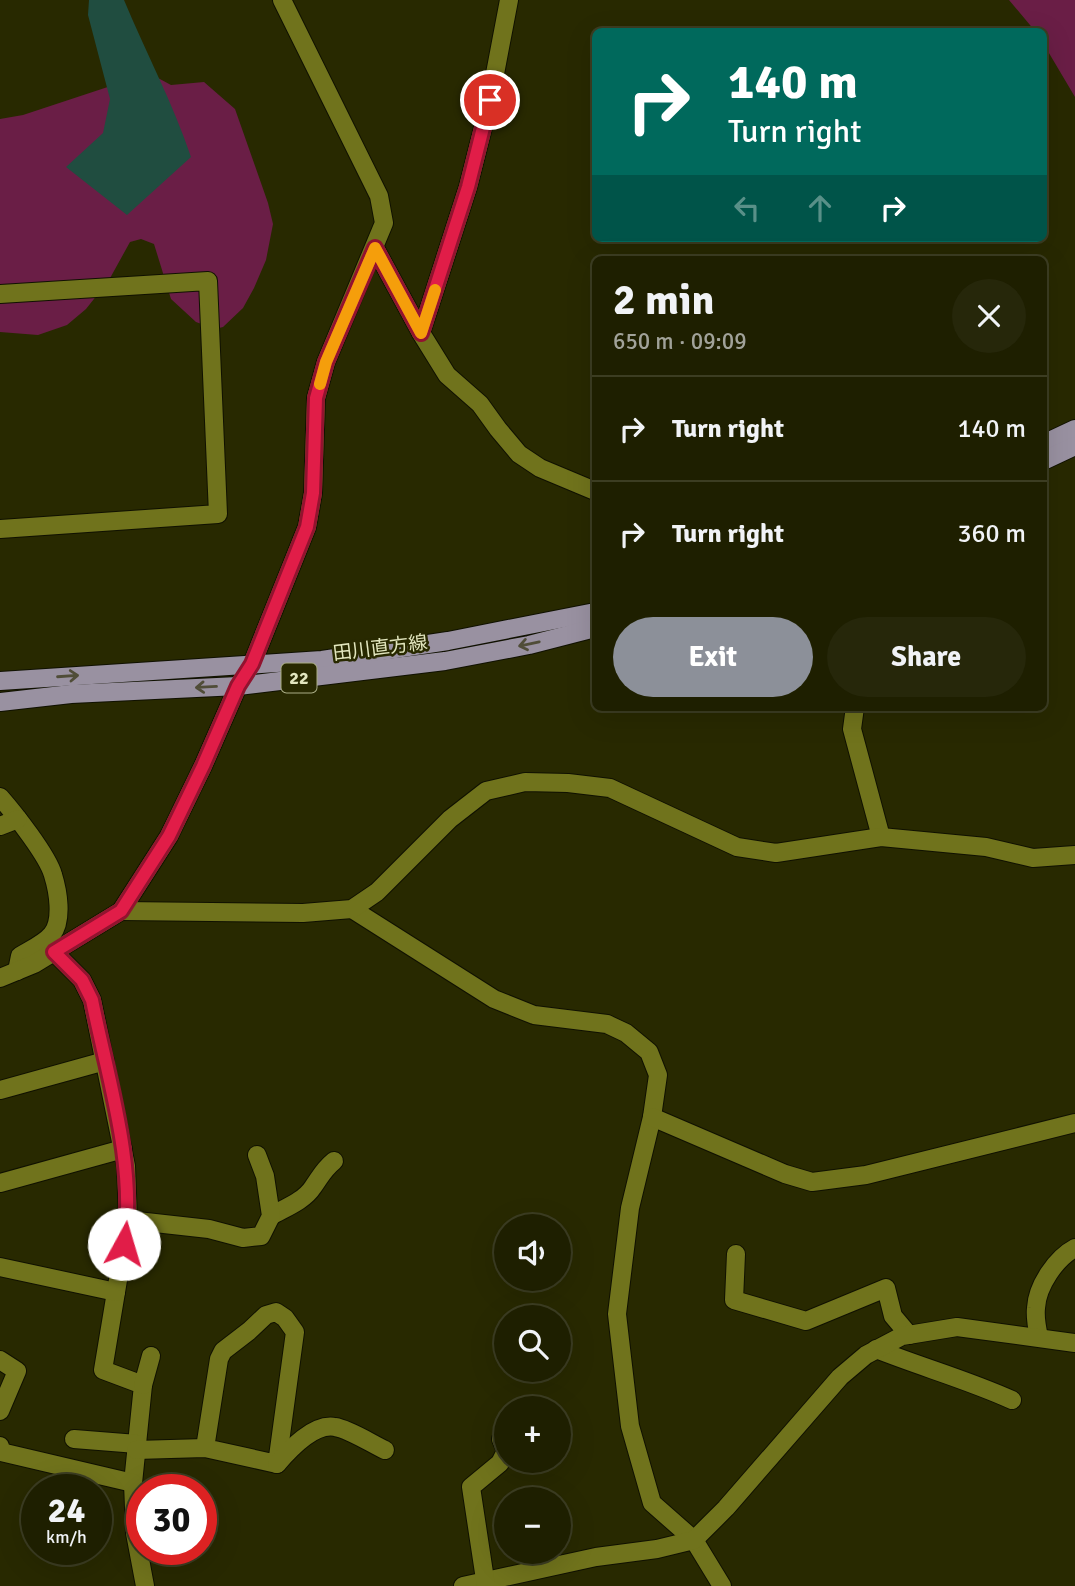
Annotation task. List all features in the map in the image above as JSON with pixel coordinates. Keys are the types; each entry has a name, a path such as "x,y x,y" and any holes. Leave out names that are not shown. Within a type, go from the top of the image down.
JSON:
{"main road":[{"path":"1047,442 1075,429"},
{"path":"1047,459 1075,446"},
{"name":"田川直方線","path":"0,681 322,660 448,641 592,613"},
{"name":"田川直方線","path":"0,702 71,694 238,686 445,661 529,645 592,629"}],"street":[{"path":"0,978 54,952 121,911 169,836 203,766 238,686 252,664 307,527 313,493 316,398 326,362 384,223 379,197 282,0"},
{"path":"421,333 468,187 490,100 509,0"},
{"path":"375,248 447,375 480,404 519,454 540,468 592,490"},
{"path":"0,294 208,281 218,514 0,529"},
{"path":"854,711 852,729 881,837"},
{"path":"121,911 303,913 352,909 377,892 450,819 486,791 525,782 569,783 610,788 737,847 776,853 881,837 986,847 1033,858 1075,855"},
{"path":"0,797 18,819 53,873 58,906 57,924 51,936 20,956 17,971"},
{"path":"0,826 18,819"},
{"path":"352,909 494,999 534,1015 607,1024 626,1033 649,1052 658,1075 652,1117 630,1208 617,1314 630,1426 652,1503 694,1540 722,1586"},
{"path":"54,952 82,980 92,1000 126,1166 128,1220 103,1370 144,1385"},
{"path":"0,1090 104,1061"},
{"path":"652,1117 785,1174 812,1182 866,1175 1075,1123"},
{"path":"0,1183 123,1149"},
{"path":"257,1155 265,1176 271,1216"},
{"path":"128,1220 209,1228 243,1238 261,1236 271,1216 298,1201 312,1189 322,1171 334,1161"},
{"path":"1039,1337 1035,1310 1041,1293 1057,1262 1075,1248"},
{"path":"736,1254 734,1300 806,1321 886,1288 893,1316 909,1335"},
{"path":"0,1267 116,1292"},
{"path":"205,1448 219,1359 223,1351 265,1315 276,1312 285,1318 295,1332 277,1464"},
{"path":"463,1586 487,1583 596,1557 657,1549 694,1540 726,1508 840,1377 866,1355 909,1335 957,1327 1075,1343"},
{"path":"876,1349 1012,1399"},
{"path":"134,1474 144,1385 151,1356"},
{"path":"0,1360 17,1371 0,1411"},
{"path":"277,1464 295,1443 324,1427 336,1427 385,1450"},
{"path":"74,1439 137,1447 205,1448 277,1464"},
{"path":"0,1450 126,1481"},
{"path":"487,1583 471,1487 494,1468"},
{"path":"141,1565 145,1586"}],"shaded area":[{"path":"1009,0 1075,0 1075,97 1047,50 1047,28 1032,28"},
{"path":"141,76 158,78 171,85 204,82 235,109 273,224 266,260 243,308 223,327 215,329 196,322 171,299 154,244 141,239 130,242 109,280 86,309 67,325 38,335 0,332 0,119 23,115"}],"water":[{"path":"89,0 124,0 191,157 127,215 66,167 103,133 110,99 88,15"}],"slow traffic":[{"path":"320,384 326,362 375,248 421,333 435,290"}],"route":[{"path":"124,1244 128,1220 126,1166 92,1000 82,980 54,952 121,911 169,836 238,686 252,664 307,527 313,493 316,398 326,362 375,248 421,333 468,187 490,100"}]}
